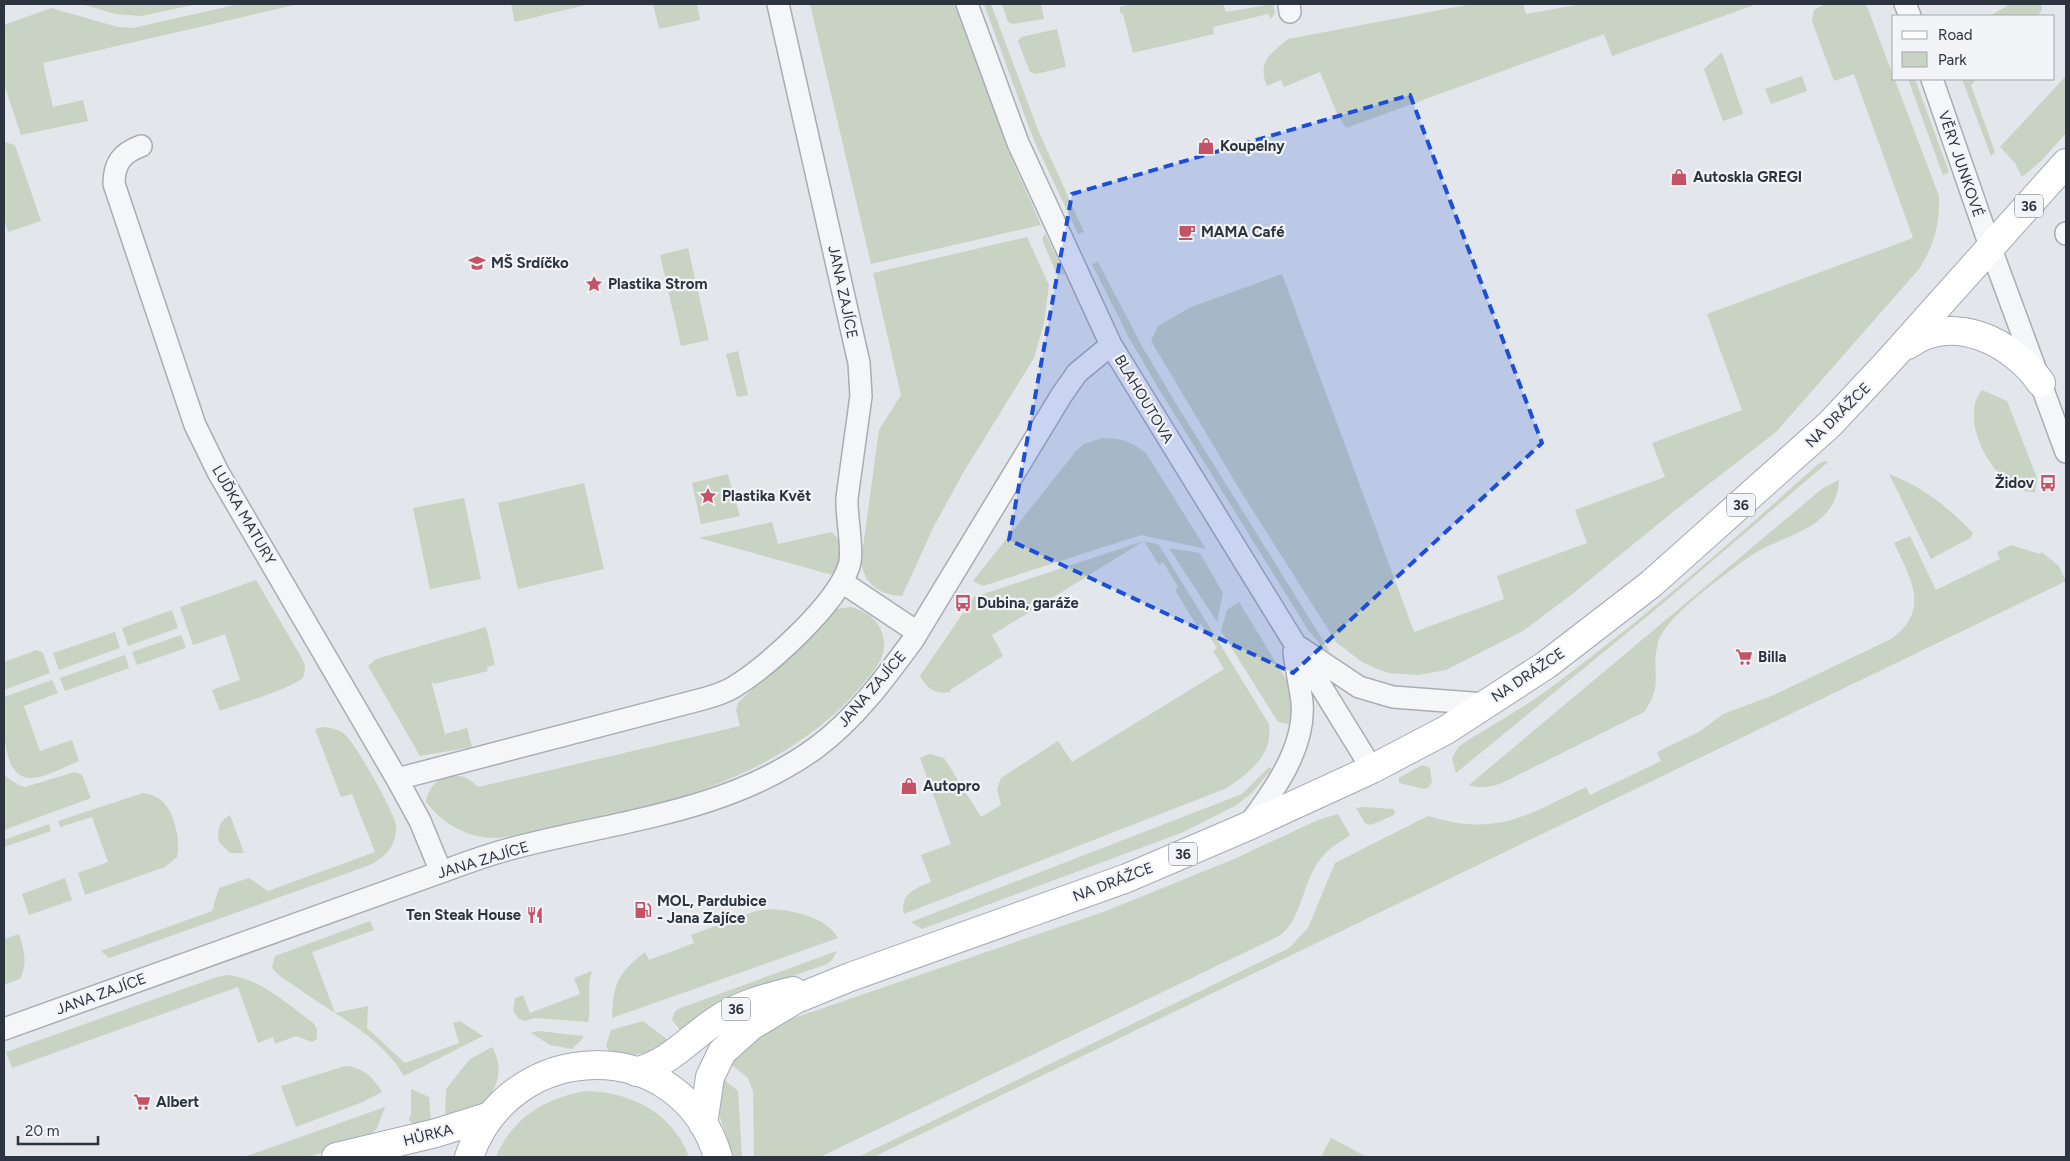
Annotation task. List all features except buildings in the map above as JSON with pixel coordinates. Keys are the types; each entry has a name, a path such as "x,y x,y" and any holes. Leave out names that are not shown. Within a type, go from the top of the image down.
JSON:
{"main road":[{"name":"NA DRÁŽCE","path":"703,1124 710,1077 722,1052 751,1026 796,999 850,977 1127,878 1246,827 1372,769 1446,730 1546,664 1651,584 1798,454 1888,362 2066,163"},
{"path":"1888,362 1921,336 1949,330 1964,332 1988,338 2012,351 2032,370 2041,383"},
{"name":"NA DRÁŽCE","path":"636,1072 661,1063 715,1021 756,1000 850,977"},
{"name":"36","path":"469,1157 474,1142 490,1116 514,1092 527,1083 555,1071 570,1067 597,1065 636,1072 674,1093 703,1124 718,1157"},
{"name":"HŮRKA","path":"336,1157 444,1131 490,1116"}],"street":[{"name":"JANA ZAJÍCE","path":"397,779 699,700 732,688 751,675 782,648 832,598 842,582 851,553 846,516 847,498 861,382 840,278 778,4"},
{"name":"BLAHOUTOVA","path":"967,4 1018,142 1112,345 1292,642 1372,769"},
{"name":"VĚRY JUNKOVÉ","path":"1932,80 1991,249 2066,452"},
{"name":"LUĎKA MATURY","path":"141,146 124,154 117,163 114,173 114,184 195,425 218,472 397,779 420,821 441,872"},
{"name":"JANA ZAJÍCE","path":"4,1029 506,850 621,825 700,804 745,789 816,747 841,727 862,706 893,667 917,632 1061,396 1078,373 1112,345"},
{"path":"842,582 917,632"},
{"path":"1292,642 1359,687 1393,696 1485,704"},
{"path":"1246,827 1268,799 1299,735 1302,704 1292,642"}],"highlighted area":[{"path":"1410,95 1542,443 1293,673 1009,540 1072,194"}],"green space":[{"path":"81,4 198,4 141,16 116,14"},
{"path":"239,4 299,4 43,63 53,107 83,100 88,121 21,135 4,84 4,25 51,8 118,27 133,28"},
{"path":"511,4 590,4 515,22"},
{"path":"653,4 697,4 700,20 659,29"},
{"path":"810,4 954,4 1009,153 1041,225 871,264"},
{"path":"984,4 991,4 1038,130 1084,232 1078,234 1033,138"},
{"path":"1002,4 1041,4 1044,19 1013,24 1008,22"},
{"path":"1131,4 1223,4 1226,12 1273,4 1275,13 1271,19 1268,14 1213,27 1214,34 1133,53 1123,14 1121,14 1119,7"},
{"path":"1472,4 1523,4 1526,14 1582,4 1757,4 1612,56 1604,34 1346,128 1338,116 1320,72 1284,87 1281,80 1267,86 1264,71 1267,59 1288,39"},
{"path":"1825,4 1866,4 1892,72 1892,80 1895,80 1939,196 1935,234 1929,252 1919,269 1776,432 1523,631 1446,670 1418,675 1389,673 1362,662 1336,642 1243,495 1151,341 1158,326 1191,307 1282,274 1414,632 1504,599 1497,576 1587,543 1575,510 1665,477 1652,443 1742,410 1707,314 1913,238 1854,74 1834,81 1812,21 1814,10"},
{"path":"2010,4 2041,4 2042,10 2038,15 1992,15"},
{"path":"1057,29 1066,67 1036,74 1030,72 1018,41 1021,37"},
{"path":"1722,52 1743,114 1723,121 1704,69"},
{"path":"1802,76 1807,91 1771,104 1765,89"},
{"path":"2066,76 2066,133 2041,161 2022,177 2015,163 2000,147"},
{"path":"1908,80 1915,80 1949,172 1943,175"},
{"path":"1962,80 1975,80 1971,85 1995,152 1991,156"},
{"path":"4,142 15,145 41,221 8,232 4,219"},
{"path":"1045,233 1065,274 1057,275 1042,239"},
{"path":"1027,237 1049,285 1044,323 1034,358 963,473 933,528 902,596 887,594 870,583 861,562 879,430 901,395 873,273"},
{"path":"688,248 709,340 681,346 660,255"},
{"path":"1098,262 1143,348 1329,650 1328,654 1308,630 1157,386 1128,336 1092,264"},
{"path":"738,351 748,395 737,397 726,354"},
{"path":"1982,390 2007,401 2037,478 2035,492 2021,489 2007,481 1995,469 1984,453 1977,436 1974,419 1975,403"},
{"path":"1102,438 1125,441 1146,453 1206,549 1141,535 983,586 973,581 1076,451 1084,444"},
{"path":"1825,461 1828,462 1655,610 1456,773 1452,758 1459,746 1536,698 1616,637 1685,581 1818,464"},
{"path":"728,474 740,516 701,524 692,483"},
{"path":"1889,474 1913,485 1944,506 1973,533 1970,538 1931,559"},
{"path":"1839,480 1836,498 1828,511 1817,521 1804,530 1760,550 1746,559 1696,598 1671,621 1658,643 1655,662 1656,685 1644,712 1502,783 1486,787 1469,785 1823,488"},
{"path":"584,483 604,569 518,589 498,503"},
{"path":"464,498 481,579 430,589 413,508"},
{"path":"772,522 778,544 831,532 837,537 842,547 842,552 836,576 699,538"},
{"path":"1910,536 1936,590 2000,559 1997,552 2011,545 2040,554 2042,552 2059,566 2066,581 874,1157 858,1157 1289,948 1308,928 1335,863 1428,816 1452,822 1492,824 1510,820 1545,807 1586,787 1590,795 1661,761 1657,752 1699,732 1723,714 1774,695 1891,639 1911,617 1914,605 1911,582 1894,543"},
{"path":"1144,541 1159,545 1269,724 1269,735 1264,753 1252,768 1227,788 904,914 903,907 906,897 915,889 931,882 921,855 951,844 920,758 930,754 944,758 981,817 1001,805 997,789 1001,778 1058,741 1072,762 1224,669 1213,651 1217,648 1201,624 1197,626 1175,590 1178,587 1163,562 1159,565"},
{"path":"1144,541 992,635 1003,656 950,690 951,692 937,692 929,688 922,681 920,676 974,597"},
{"path":"1169,548 1200,553 1223,593 1217,622"},
{"path":"256,580 301,658 305,671 303,677 290,686 220,711 212,690 240,680 225,634 193,645 180,607"},
{"path":"1239,602 1286,679 1296,706 1294,725 1278,722 1221,631 1227,610"},
{"path":"851,607 869,615 878,624 884,643 880,661 845,704 826,722 805,738 759,765 687,795 536,831 498,838 477,836 458,829 441,818 426,802 433,785 447,776 463,777 478,787 740,726 736,710 738,703 828,613 837,609"},
{"path":"172,610 178,628 128,646 122,628"},
{"path":"486,627 495,665 487,667 488,671 434,684 431,680 445,734 467,728 472,747 420,756 368,666 376,659"},
{"path":"115,632 120,648 59,670 53,653"},
{"path":"181,635 186,648 137,665 132,652"},
{"path":"37,650 43,653 50,673 4,690 4,662"},
{"path":"125,655 129,668 65,691 60,678"},
{"path":"52,680 58,693 24,706 40,751 72,740 79,761 43,776 31,778 21,776 14,769 9,759 6,746 4,697"},
{"path":"324,727 343,733 353,744 390,809 396,826 396,833 392,846 384,856 367,866 109,958 101,951 212,911 219,888 249,878 268,891 375,852 352,794 341,797 315,729"},
{"path":"1422,765 1430,768 1432,782 1429,787 1424,789 1399,783 1399,778"},
{"path":"1269,767 1272,769 1252,793 1235,806 1181,833 922,929 911,922 1242,794"},
{"path":"75,772 82,775 91,798 4,830 4,775 18,785 25,787"},
{"path":"143,793 160,799 168,808 178,837 177,857 165,867 85,895 78,873 108,862 92,817 60,827 58,821"},
{"path":"1356,808 1393,809 1395,811 1394,815 1371,825 1365,823"},
{"path":"1338,814 1350,835 1328,850 1322,857 1310,876 1293,920 1279,936 820,1157 754,1157 753,1091 748,1078 728,1062 762,1029 1106,911 1234,859 1318,820"},
{"path":"230,815 244,853 230,853 219,842 220,826 223,820"},
{"path":"49,824 51,831 4,847 4,840"},
{"path":"65,878 72,900 29,915 22,894"},
{"path":"773,909 791,911 818,920 833,931 838,938 612,1018 614,996 619,980 629,966 645,952 649,960 694,943 691,935 756,911"},
{"path":"370,921 374,930 312,952 335,1013 277,973 272,967 275,956"},
{"path":"19,934 24,957 24,968 20,979 4,985 4,939"},
{"path":"837,951 832,960 827,964 756,989 681,1031 672,1020 674,1013 678,1009"},
{"path":"592,971 589,984 588,1022 535,1018 525,1021 519,1019 513,1011 515,998 523,995 530,1013 580,994 574,978"},
{"path":"228,975 240,977 273,993 313,1023 317,1029 317,1039 312,1042 296,1036 275,1044 273,1037 258,1043 238,987 12,1068 6,1052 217,977"},
{"path":"368,1006 367,1028 405,1063 459,1043 453,1023 460,1021 483,1036 404,1076 383,1049 335,1013"},
{"path":"643,1021 672,1043 656,1050 632,1055 608,1050 606,1046 611,1030"},
{"path":"539,1031 583,1036 583,1038 572,1049 550,1045 531,1033"},
{"path":"492,1047 496,1055 499,1072 495,1087 490,1095 478,1107 445,1121 446,1089 470,1059"},
{"path":"345,1066 357,1068 367,1074 382,1092 360,1103 296,1127 281,1086"},
{"path":"721,1077 738,1091 742,1157 733,1157 717,1108"},
{"path":"411,1089 429,1097 431,1124 413,1125 409,1120 411,1113"},
{"path":"586,1091 603,1092 619,1096 648,1108 672,1128 682,1142 689,1157 496,1157 511,1131 532,1112 557,1099"},
{"path":"385,1107 377,1128 367,1138 354,1144 307,1157 244,1157"},
{"path":"1331,1138 1367,1157 1321,1157"}],"place":[{"name":"Koupelny","path":"1206,146"},
{"name":"Autoskla GREGI","path":"1679,177"},
{"name":"MAMA Café","path":"1187,232"},
{"name":"MŠ Srdíčko","path":"477,263"},
{"name":"Plastika Strom","path":"594,284"},
{"name":"Židov","path":"2048,483"},
{"name":"Plastika Květ","path":"708,496"},
{"name":"Dubina, garáže","path":"963,603"},
{"name":"Billa","path":"1744,657"},
{"name":"Autopro","path":"909,786"},
{"name":"MOL, Pardubice - Jana Zajíce","path":"643,910"},
{"name":"Ten Steak House","path":"535,915"},
{"name":"Albert","path":"142,1102"}]}
